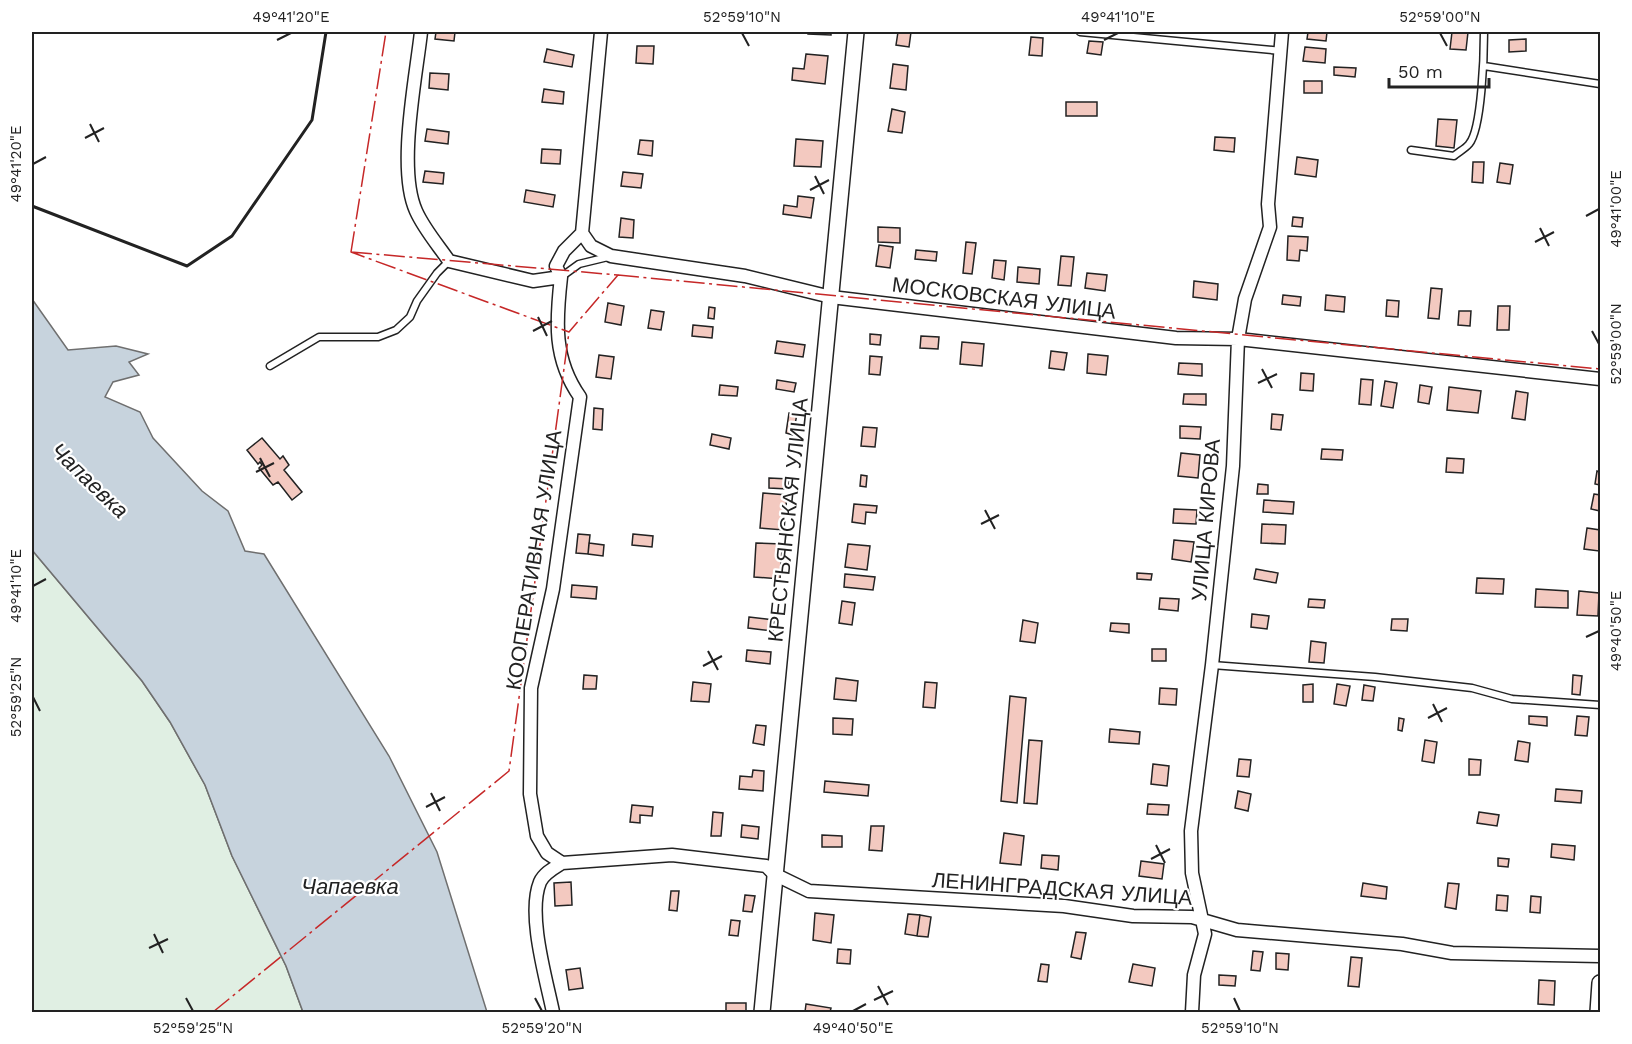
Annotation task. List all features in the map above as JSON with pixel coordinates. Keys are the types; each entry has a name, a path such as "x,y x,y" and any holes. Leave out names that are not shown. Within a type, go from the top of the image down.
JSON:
{"street":[{"path":"421,32 408,153 409,185 415,210 449,261 533,280 561,277 556,266 564,251 582,233 601,32"},
{"name":"КРЕСТЬЯНСКАЯ УЛИЦА","path":"762,1012 856,32"},
{"name":"УЛИЦА КИРОВА","path":"1192,1012 1194,975 1205,934 1204,920 1192,873 1191,831 1212,665 1233,466 1238,339 1245,299 1270,227 1268,204 1282,32"},
{"name":"МОСКОВСКАЯ УЛИЦА","path":"582,233 591,246 611,256 745,276 831,297 1176,338 1238,339 1600,378"},
{"name":"КООПЕРАТИВНАЯ УЛИЦА","path":"561,277 556,319 558,348 565,372 580,397 553,589 531,688 530,794 537,836 547,853 562,864"},
{"name":"ЛЕНИНГРАДСКАЯ УЛИЦА","path":"562,864 672,855 766,866 774,874 809,891 1064,906 1133,916 1192,917 1237,930 1402,944 1452,953 1600,956"},
{"path":"553,1012 535,927 540,882 548,872 562,864"},
{"path":"1598,1012 1600,982"}],"lane":[{"path":"1080,32 1281,51"},
{"path":"1411,150 1454,156 1470,143 1479,111 1484,66 1484,32"},
{"path":"1484,66 1600,84"},
{"path":"561,277 579,264 611,256"},
{"path":"270,366 319,337 378,337 396,330 410,317 417,301 436,273 449,261"},
{"path":"1212,665 1375,677 1472,688 1512,699 1600,705"}],"green space":[{"path":"32,550 142,681 170,722 205,785 232,856 286,966 303,1012 32,1012"}],"water":[{"name":"Чапаевка","path":"32,299 68,350 116,346 148,354 129,362 139,375 113,382 105,397 140,412 153,438 202,491 228,511 245,551 264,554 389,756 437,852 487,1012 303,1012 286,966 232,856 205,785 170,722 142,681 32,550"}],"building":[{"path":"436,32 455,32 454,41 435,39"},
{"path":"808,32 831,32 831,35 808,34"},
{"path":"898,32 911,32 909,47 896,45"},
{"path":"1308,32 1327,32 1326,41 1307,39"},
{"path":"1452,32 1468,32 1466,50 1450,49"},
{"path":"1031,37 1043,38 1042,56 1029,55"},
{"path":"1526,39 1526,51 1509,52 1509,40"},
{"path":"1089,41 1103,42 1101,55 1087,53"},
{"path":"637,46 654,46 653,64 636,63"},
{"path":"1305,47 1326,49 1325,63 1303,61"},
{"path":"547,49 574,55 572,67 544,62"},
{"path":"806,54 828,56 825,84 792,80 793,68 804,69"},
{"path":"893,64 908,66 906,90 890,88"},
{"path":"1334,67 1356,68 1355,77 1334,75"},
{"path":"430,73 449,74 448,90 429,88"},
{"path":"1304,81 1322,81 1322,93 1304,93"},
{"path":"544,89 564,92 563,104 542,102"},
{"path":"1066,102 1097,102 1097,116 1066,116"},
{"path":"892,109 905,112 902,133 888,131"},
{"path":"1438,119 1457,120 1454,148 1436,146"},
{"path":"427,129 449,132 448,144 425,141"},
{"path":"1215,137 1235,138 1234,152 1214,150"},
{"path":"796,139 823,141 821,167 794,166"},
{"path":"640,140 653,141 652,156 638,154"},
{"path":"542,149 561,150 560,164 541,163"},
{"path":"1297,157 1318,160 1316,177 1295,174"},
{"path":"1473,162 1484,162 1483,183 1472,182"},
{"path":"1500,163 1513,165 1510,184 1497,182"},
{"path":"425,171 444,173 443,184 423,182"},
{"path":"623,172 643,174 641,188 621,186"},
{"path":"526,190 555,195 553,207 524,202"},
{"path":"798,196 814,198 811,218 783,214 784,205 797,207"},
{"path":"1293,217 1303,218 1302,227 1292,226"},
{"path":"621,218 634,220 633,238 619,237"},
{"path":"878,227 900,228 900,243 878,242"},
{"path":"1288,236 1308,237 1307,251 1300,250 1299,261 1287,260"},
{"path":"966,242 976,243 972,274 963,273"},
{"path":"879,245 893,247 890,268 876,266"},
{"path":"916,250 937,252 936,261 915,259"},
{"path":"1061,256 1074,257 1071,286 1058,285"},
{"path":"994,260 1006,261 1004,280 992,278"},
{"path":"1018,267 1040,269 1039,284 1017,282"},
{"path":"1087,273 1107,275 1105,291 1085,288"},
{"path":"1194,281 1218,284 1217,300 1193,297"},
{"path":"1431,288 1442,289 1439,319 1428,318"},
{"path":"1283,295 1301,297 1300,306 1282,304"},
{"path":"1326,295 1345,297 1344,312 1325,310"},
{"path":"1387,300 1399,301 1398,317 1386,316"},
{"path":"608,303 624,306 621,325 605,322"},
{"path":"1498,306 1510,306 1509,330 1497,330"},
{"path":"709,307 715,308 714,319 708,318"},
{"path":"651,310 664,312 661,330 648,328"},
{"path":"1459,311 1471,311 1470,326 1458,325"},
{"path":"693,325 713,327 712,338 692,336"},
{"path":"870,334 881,335 880,345 870,344"},
{"path":"921,336 939,337 938,349 920,348"},
{"path":"777,341 805,345 803,357 775,353"},
{"path":"962,342 984,344 982,366 960,364"},
{"path":"1051,351 1067,353 1064,370 1049,368"},
{"path":"1088,354 1108,356 1106,375 1087,373"},
{"path":"599,355 614,357 611,379 596,377"},
{"path":"870,356 882,357 880,375 869,374"},
{"path":"1179,363 1202,364 1202,376 1178,374"},
{"path":"1301,373 1314,374 1313,391 1300,390"},
{"path":"1361,379 1373,380 1371,405 1359,404"},
{"path":"777,380 796,383 794,392 776,389"},
{"path":"1385,381 1397,383 1393,408 1381,406"},
{"path":"720,385 738,387 737,396 719,395"},
{"path":"1420,385 1432,387 1429,404 1418,402"},
{"path":"1449,387 1481,391 1478,413 1447,410"},
{"path":"1516,391 1528,393 1525,420 1512,418"},
{"path":"1184,394 1206,394 1206,405 1183,404"},
{"path":"594,408 603,409 602,430 593,429"},
{"path":"789,413 797,414 793,435 786,433"},
{"path":"1272,414 1283,415 1281,430 1271,429"},
{"path":"1180,426 1201,427 1200,439 1180,438"},
{"path":"863,427 877,428 875,447 861,446"},
{"path":"712,434 731,438 729,449 710,445"},
{"path":"262,438 280,459 283,456 289,465 284,470 302,492 292,500 278,482 273,485 259,468 262,465 260,462 258,464 247,450"},
{"path":"1322,449 1343,450 1342,460 1321,459"},
{"path":"1181,453 1200,455 1198,478 1178,476"},
{"path":"1447,458 1464,459 1463,473 1446,472"},
{"path":"1597,471 1600,472 1600,485 1595,484"},
{"path":"861,475 867,476 866,487 860,486"},
{"path":"769,478 789,479 788,489 769,488"},
{"path":"1258,484 1268,485 1268,494 1257,494"},
{"path":"763,493 787,495 784,530 760,528"},
{"path":"1594,494 1600,495 1600,511 1591,509"},
{"path":"1264,500 1294,502 1293,514 1263,512"},
{"path":"854,504 877,506 876,513 866,512 865,524 852,522"},
{"path":"1174,509 1197,510 1196,524 1173,523"},
{"path":"1262,524 1286,525 1285,544 1261,543"},
{"path":"1587,528 1600,530 1599,551 1584,549"},
{"path":"578,534 590,535 588,554 576,553"},
{"path":"633,534 653,536 652,547 632,545"},
{"path":"1174,540 1194,542 1191,562 1172,559"},
{"path":"589,543 604,545 603,556 588,554"},
{"path":"756,543 782,544 780,579 754,577"},
{"path":"848,544 870,546 867,570 845,567"},
{"path":"1256,569 1278,573 1276,583 1254,579"},
{"path":"1137,573 1152,574 1151,580 1137,579"},
{"path":"845,574 875,577 873,590 844,587"},
{"path":"1477,578 1504,579 1503,594 1476,593"},
{"path":"572,585 597,587 596,599 571,597"},
{"path":"1536,589 1568,591 1568,608 1535,607"},
{"path":"1579,591 1599,593 1598,616 1577,615"},
{"path":"1160,598 1179,599 1178,611 1159,609"},
{"path":"1309,599 1325,600 1324,608 1308,607"},
{"path":"842,601 855,603 852,625 839,623"},
{"path":"1252,614 1269,616 1267,629 1251,627"},
{"path":"749,617 774,620 773,631 748,628"},
{"path":"1392,619 1408,619 1407,631 1391,630"},
{"path":"1023,620 1038,623 1035,643 1020,641"},
{"path":"1111,623 1129,624 1129,633 1110,631"},
{"path":"1311,641 1326,643 1324,663 1309,662"},
{"path":"1152,649 1166,649 1166,661 1152,661"},
{"path":"747,650 771,652 770,664 746,661"},
{"path":"584,675 597,676 596,689 583,689"},
{"path":"1573,675 1582,676 1580,695 1572,694"},
{"path":"836,678 858,681 856,701 834,699"},
{"path":"693,682 711,684 709,702 691,701"},
{"path":"925,682 937,683 935,708 923,707"},
{"path":"1313,684 1313,702 1303,702 1303,685"},
{"path":"1337,684 1350,686 1346,706 1334,704"},
{"path":"1364,685 1375,687 1373,701 1362,700"},
{"path":"1160,688 1177,689 1176,705 1159,704"},
{"path":"1010,696 1026,698 1017,803 1001,801"},
{"path":"1529,716 1547,717 1547,726 1529,724"},
{"path":"1577,716 1589,717 1587,736 1575,735"},
{"path":"833,718 853,719 852,735 833,734"},
{"path":"1399,718 1404,719 1402,731 1398,730"},
{"path":"756,725 766,726 764,745 753,743"},
{"path":"1110,729 1140,732 1139,744 1109,742"},
{"path":"1029,740 1042,741 1037,804 1024,803"},
{"path":"1425,740 1437,742 1434,763 1422,761"},
{"path":"1518,741 1530,743 1528,762 1515,760"},
{"path":"1239,759 1251,760 1249,777 1237,776"},
{"path":"1469,759 1481,760 1480,775 1469,775"},
{"path":"1153,764 1169,766 1167,786 1151,784"},
{"path":"753,770 764,771 763,791 739,789 740,776 752,777"},
{"path":"825,781 869,785 868,796 824,792"},
{"path":"1556,789 1582,791 1581,803 1555,801"},
{"path":"1238,791 1251,794 1248,811 1235,808"},
{"path":"1148,804 1169,805 1168,815 1147,814"},
{"path":"632,805 653,807 652,816 640,815 640,823 630,822"},
{"path":"713,812 723,813 721,836 711,836"},
{"path":"1479,812 1499,815 1497,826 1477,823"},
{"path":"742,825 759,827 758,839 741,837"},
{"path":"871,826 884,826 882,851 869,850"},
{"path":"1004,833 1024,836 1021,865 1000,863"},
{"path":"822,835 842,836 842,847 822,847"},
{"path":"1552,844 1575,846 1574,860 1551,857"},
{"path":"1042,855 1059,856 1058,870 1041,868"},
{"path":"1498,858 1509,859 1508,867 1498,866"},
{"path":"1141,861 1164,864 1162,879 1139,876"},
{"path":"571,882 572,905 555,906 554,883"},
{"path":"1363,883 1387,887 1386,899 1361,896"},
{"path":"1448,883 1459,884 1456,909 1445,907"},
{"path":"671,891 679,891 677,911 669,910"},
{"path":"745,895 755,896 752,912 743,911"},
{"path":"1497,895 1508,896 1507,911 1496,910"},
{"path":"1531,896 1541,897 1540,913 1530,912"},
{"path":"815,913 834,915 831,943 813,940"},
{"path":"908,914 920,915 917,936 905,934"},
{"path":"920,915 931,917 928,937 917,936"},
{"path":"731,920 740,921 738,936 729,935"},
{"path":"1076,932 1086,933 1081,959 1071,957"},
{"path":"838,949 851,950 850,964 837,963"},
{"path":"1253,951 1263,952 1260,971 1251,970"},
{"path":"1276,953 1289,954 1288,970 1276,969"},
{"path":"1351,957 1362,958 1359,987 1348,986"},
{"path":"1041,964 1049,965 1047,982 1038,981"},
{"path":"1133,964 1155,968 1152,986 1129,982"},
{"path":"580,968 583,988 569,990 566,970"},
{"path":"1219,975 1236,976 1235,986 1219,985"},
{"path":"1539,980 1555,981 1554,1005 1538,1004"},
{"path":"726,1003 746,1003 746,1012 726,1012"},
{"path":"806,1004 831,1008 830,1012 805,1012"}],"wall":[{"path":"32,206 187,266 232,236 312,120 326,32"}],"power":[{"path":"351,252 386,32"},
{"path":"351,252 618,275 569,332 351,252"},
{"path":"618,275 1600,369"},
{"path":"213,1012 509,771 569,332"}]}
